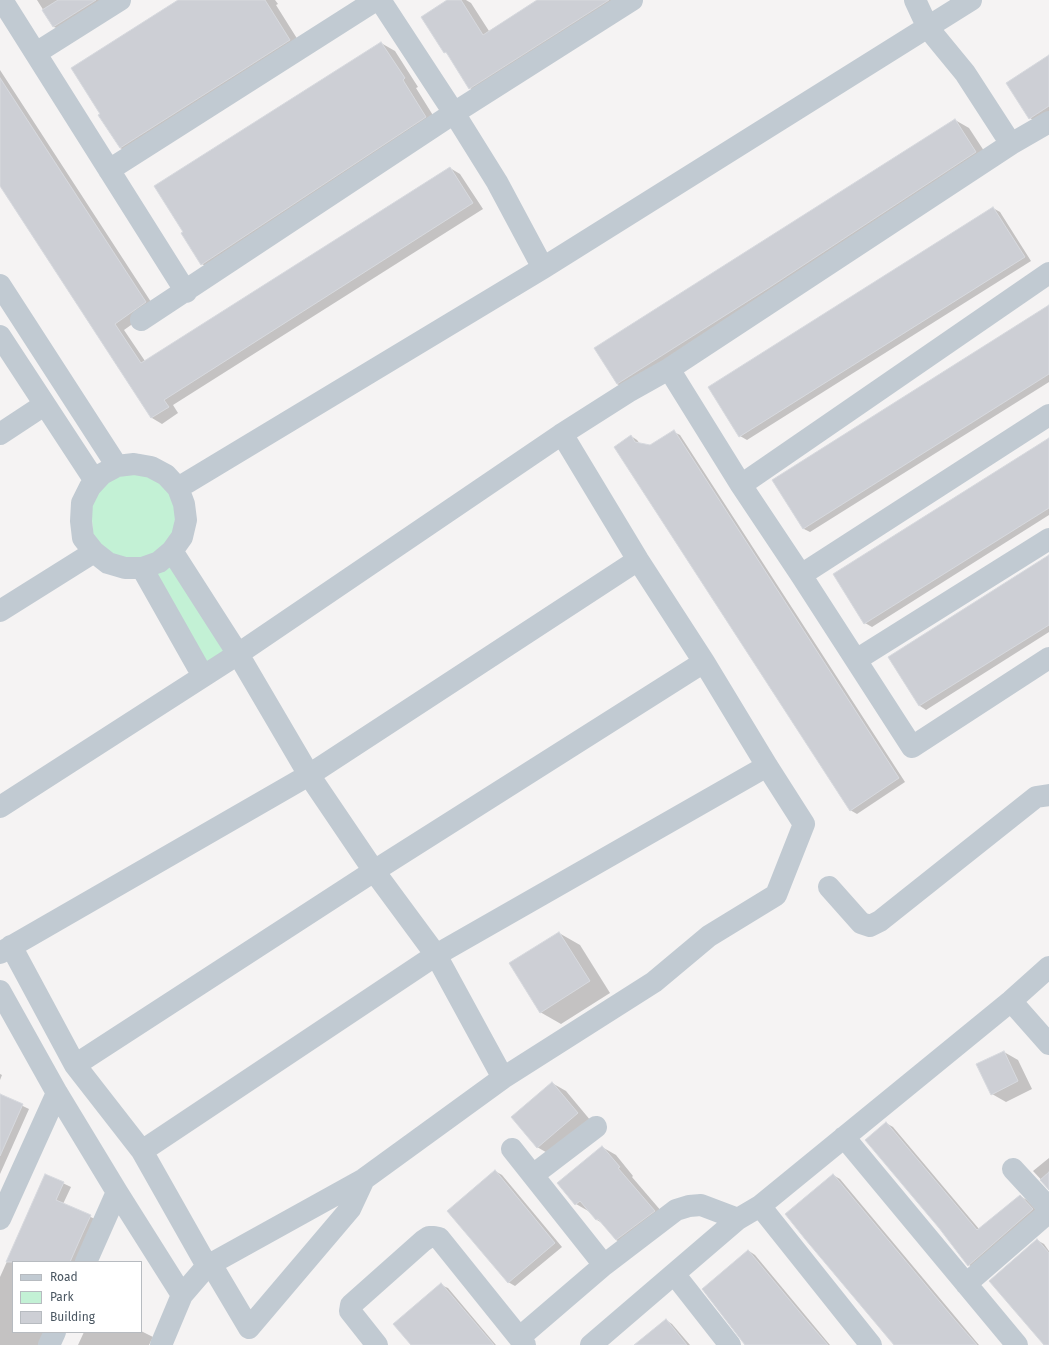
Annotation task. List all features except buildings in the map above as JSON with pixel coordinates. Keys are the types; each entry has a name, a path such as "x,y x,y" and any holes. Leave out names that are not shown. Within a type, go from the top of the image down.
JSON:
{"street":[{"path":"2,0 186,292"},
{"path":"36,53 120,0"},
{"path":"109,170 376,0"},
{"path":"380,0 497,182 544,268"},
{"path":"141,320 186,292 454,113 632,0"},
{"path":"915,0 928,28 965,73 1010,144"},
{"path":"178,488 544,268 971,0"},
{"path":"0,807 238,654 562,434 628,392 669,369 1010,144 1049,122"},
{"path":"741,485 1049,273"},
{"path":"0,285 117,466"},
{"path":"0,336 95,481"},
{"path":"669,369 741,485 912,747 1049,658"},
{"path":"0,434 44,405"},
{"path":"801,575 1049,415"},
{"path":"161,1345 182,1295 209,1265 364,1179 503,1078 654,982 709,936 776,895 804,824 704,662 638,560 562,434"},
{"path":"134,464 151,467 166,475 178,488 184,504 186,520 182,537 172,551 159,562 142,568 125,568 108,563 94,552 83,538 80,521 82,503 90,487 95,481 102,474 117,466 134,464"},
{"path":"856,660 1049,539"},
{"path":"172,551 238,654 309,775 374,871 436,955 503,1078"},
{"path":"0,611 94,552"},
{"path":"364,1179 350,1209 250,1328 209,1265 142,1151 75,1065 6,950 309,775 638,560"},
{"path":"142,568 203,676"},
{"path":"75,1065 374,871 704,662"},
{"path":"142,1151 436,955 767,766"},
{"path":"829,887 861,923 870,926 880,921 1036,797 1049,795"},
{"path":"591,1345 738,1220 760,1206 1010,1001 1049,967"},
{"path":"0,991 57,1093 182,1295"},
{"path":"1010,1001 1049,1044"},
{"path":"0,1219 57,1093"},
{"path":"533,1175 596,1127"},
{"path":"844,1137 1017,1345"},
{"path":"512,1149 604,1265"},
{"path":"1013,1169 1049,1208"},
{"path":"86,1261 117,1192"},
{"path":"378,1345 350,1311 352,1306 429,1237 439,1238 522,1341 604,1265 676,1210 689,1206 701,1205 738,1220"},
{"path":"760,1206 871,1345"},
{"path":"966,1284 1049,1212"},
{"path":"675,1275 730,1345"},
{"path":"49,1345 55,1333"}],"green space":[{"path":"117,466 178,488 172,551 238,654 203,676 142,568 94,552 90,487"}]}
